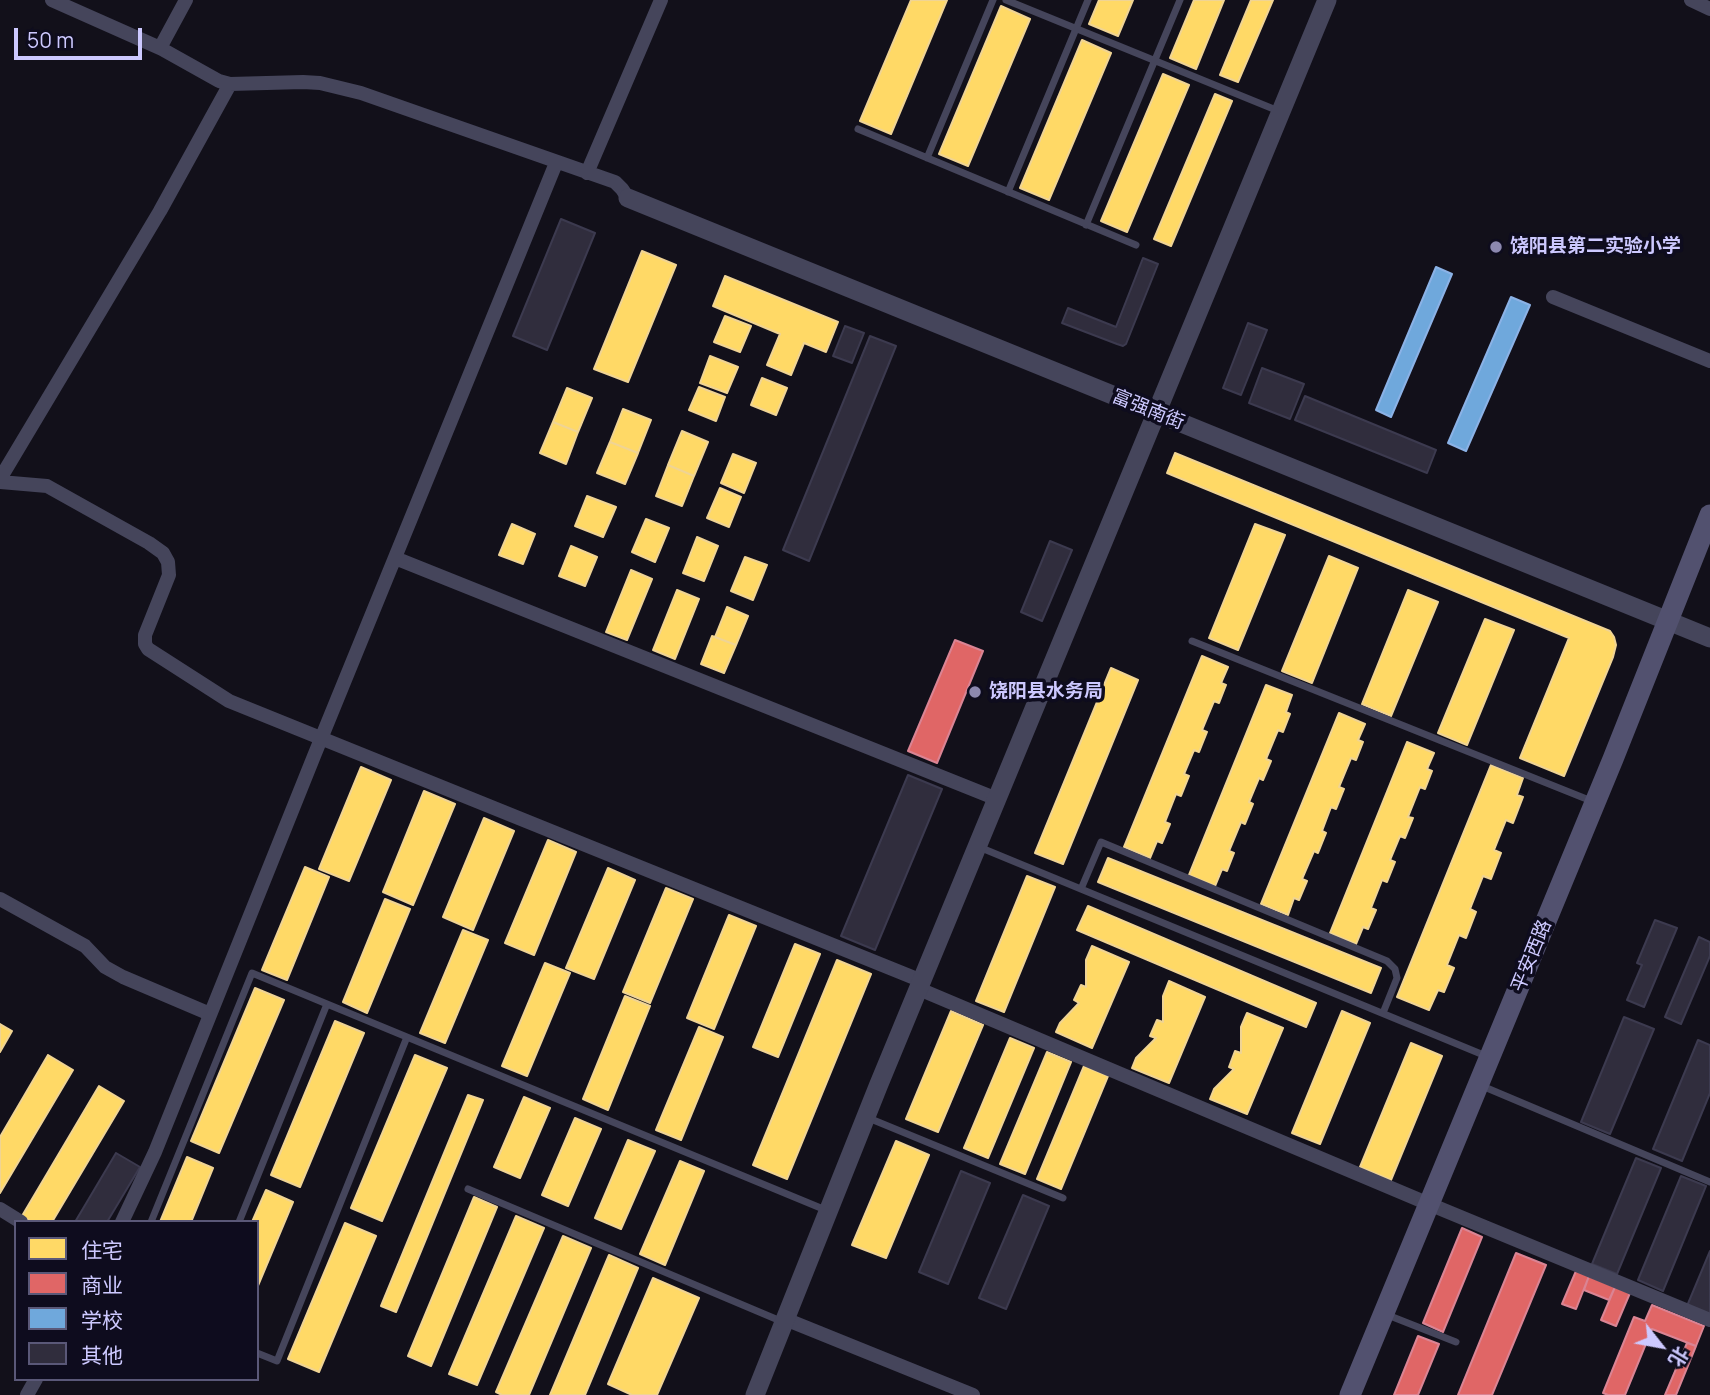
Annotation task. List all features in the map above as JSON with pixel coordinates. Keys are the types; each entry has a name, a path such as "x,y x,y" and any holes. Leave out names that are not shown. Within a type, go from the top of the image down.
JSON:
{"main road":[{"name":"平安西路","path":"1350,1395 1595,802 1710,515"}],"street":[{"path":"52,0 160,48 219,81 230,84 320,83 361,93 615,182 628,198"},
{"path":"160,48 186,0"},
{"path":"587,173 661,0"},
{"path":"755,1395 920,985 1326,0"},
{"path":"1691,0 1710,9"},
{"path":"230,84 160,211 0,481 47,486 163,553 169,562 169,575 145,635 148,649 229,701 920,985 1429,1205 1710,1320"},
{"path":"123,1220 155,1152 556,163"},
{"name":"富强南街","path":"628,198 1710,638"},
{"path":"1553,297 1710,361"},
{"path":"395,558 997,799"},
{"path":"0,899 85,946 105,967 114,972 210,1014"},
{"path":"0,1209 18,1220"},
{"path":"785,1321 973,1395"}],"lane":[{"path":"927,158 993,0"},
{"path":"1006,0 1281,112"},
{"path":"1008,192 1088,0"},
{"path":"1086,225 1180,0"},
{"path":"858,130 1136,245"},
{"path":"1192,641 1595,802"},
{"path":"1081,889 1101,842 1387,961 1395,969 1397,978 1383,1013"},
{"path":"978,847 1490,1057"},
{"path":"152,1220 252,973 828,1212"},
{"path":"240,1220 327,1004"},
{"path":"259,1354 277,1361 407,1037"},
{"path":"1478,1085 1710,1182"},
{"path":"866,1117 1063,1198"},
{"path":"468,1189 785,1321"},
{"path":"1384,1313 1456,1342"}],"building: 住宅":[{"path":"911,0 947,0 891,134 860,121"},
{"path":"1099,0 1133,0 1118,36 1089,24"},
{"path":"1194,0 1224,0 1196,69 1170,58"},
{"path":"1251,0 1273,0 1238,82 1220,75"},
{"path":"1001,6 1030,19 968,166 939,154"},
{"path":"1082,40 1111,53 1049,200 1020,188"},
{"path":"1163,74 1189,85 1127,232 1101,221"},
{"path":"1215,94 1232,101 1171,246 1154,239"},
{"path":"642,251 676,265 628,382 594,369"},
{"path":"725,276 838,322 826,352 804,343 791,375 767,365 780,334 713,306"},
{"path":"725,316 751,326 740,352 714,342"},
{"path":"710,356 738,367 727,393 700,383"},
{"path":"762,378 787,388 776,415 751,405"},
{"path":"699,387 725,397 716,421 689,410"},
{"path":"567,388 592,398 578,432 553,422"},
{"path":"623,409 651,420 638,453 610,442"},
{"path":"553,422 578,432 566,464 540,453"},
{"path":"682,431 708,442 694,476 668,465"},
{"path":"610,442 638,453 625,484 597,473"},
{"path":"1175,453 1610,631 1616,645 1613,657 1564,776 1520,758 1569,638 1167,473"},
{"path":"733,454 756,463 744,493 721,483"},
{"path":"668,465 694,476 682,506 656,496"},
{"path":"720,488 741,497 729,527 707,518"},
{"path":"587,496 616,507 603,537 575,526"},
{"path":"646,519 669,528 655,562 632,552"},
{"path":"512,524 535,534 523,564 499,555"},
{"path":"1255,524 1285,535 1238,650 1209,638"},
{"path":"697,537 718,546 704,581 683,573"},
{"path":"571,546 597,557 585,586 559,576"},
{"path":"1329,556 1358,568 1312,683 1282,671"},
{"path":"745,557 767,565 753,600 731,591"},
{"path":"631,570 652,579 627,640 606,632"},
{"path":"677,590 699,599 675,659 653,650"},
{"path":"1408,590 1438,602 1391,716 1362,704"},
{"path":"727,607 748,616 736,645 715,637"},
{"path":"1485,619 1514,630 1467,745 1438,733"},
{"path":"712,636 736,645 724,673 701,664"},
{"path":"1202,656 1228,667 1221,683 1226,685 1219,703 1214,701 1202,730 1207,732 1199,752 1194,750 1184,774 1189,776 1181,796 1176,794 1165,822 1170,824 1162,843 1157,841 1150,858 1124,847"},
{"path":"1111,668 1138,680 1063,864 1035,853"},
{"path":"1266,685 1292,695 1286,712 1290,714 1283,732 1278,730 1266,759 1271,761 1263,780 1259,778 1249,802 1253,804 1245,824 1241,822 1229,851 1234,853 1227,871 1222,869 1215,886 1189,875"},
{"path":"1339,713 1365,724 1358,740 1363,742 1356,760 1351,758 1339,787 1344,789 1336,809 1331,807 1322,831 1326,833 1318,853 1314,851 1302,879 1307,881 1299,900 1294,898 1288,915 1261,904"},
{"path":"1407,742 1434,753 1427,769 1432,771 1425,789 1420,787 1408,817 1413,818 1405,838 1400,836 1390,860 1395,862 1387,882 1382,880 1371,908 1376,910 1368,929 1363,927 1356,944 1330,933"},
{"path":"1491,765 1523,778 1517,795 1523,797 1513,823 1506,820 1494,850 1501,853 1491,879 1483,876 1470,909 1476,912 1466,938 1459,935 1447,965 1454,968 1444,992 1438,990 1429,1010 1397,997"},
{"path":"361,767 391,780 349,881 319,869"},
{"path":"424,791 455,804 413,905 383,892"},
{"path":"484,818 514,831 473,930 443,917"},
{"path":"548,840 576,852 534,955 505,943"},
{"path":"1108,858 1381,968 1371,993 1098,882"},
{"path":"305,867 329,877 287,980 262,970"},
{"path":"608,868 635,880 594,979 566,968"},
{"path":"1027,876 1055,887 1004,1012 976,1001"},
{"path":"666,888 693,899 650,1003 623,992"},
{"path":"385,899 410,909 367,1013 343,1002"},
{"path":"1088,906 1316,1003 1306,1027 1077,930"},
{"path":"729,915 756,926 714,1029 687,1018"},
{"path":"463,930 488,940 445,1043 420,1033"},
{"path":"795,944 820,954 778,1057 753,1047"},
{"path":"1092,946 1129,962 1092,1048 1056,1032 1060,1023 1079,1003 1074,1000 1081,985 1086,987 1086,960"},
{"path":"837,960 871,974 787,1179 753,1165"},
{"path":"545,963 570,973 527,1076 502,1066"},
{"path":"1169,981 1205,997 1169,1083 1132,1068 1136,1058 1156,1038 1150,1036 1157,1020 1163,1022 1163,996"},
{"path":"255,988 284,1000 219,1153 191,1141"},
{"path":"625,996 650,1006 608,1110 583,1099"},
{"path":"951,1011 983,1025 938,1132 906,1119"},
{"path":"1342,1011 1370,1023 1320,1144 1292,1133"},
{"path":"1247,1013 1283,1028 1247,1114 1210,1099 1214,1089 1234,1069 1229,1067 1235,1051 1241,1053 1241,1027"},
{"path":"335,1021 364,1033 300,1187 271,1175"},
{"path":"0,1024 12,1031 0,1052"},
{"path":"699,1027 723,1037 681,1140 656,1130"},
{"path":"1010,1038 1034,1048 988,1158 964,1148"},
{"path":"1411,1043 1442,1056 1391,1180 1360,1167"},
{"path":"1047,1052 1071,1062 1025,1174 1000,1164"},
{"path":"48,1055 73,1070 0,1193 0,1137"},
{"path":"415,1055 447,1068 382,1221 351,1208"},
{"path":"1084,1066 1108,1076 1061,1189 1037,1179"},
{"path":"99,1086 124,1101 53,1220 29,1220 22,1216"},
{"path":"468,1095 483,1100 396,1312 381,1306"},
{"path":"524,1097 550,1108 520,1178 494,1167"},
{"path":"575,1118 601,1129 568,1206 542,1195"},
{"path":"628,1140 655,1151 621,1229 595,1218"},
{"path":"896,1141 929,1155 886,1258 852,1245"},
{"path":"187,1157 213,1168 192,1220 161,1220"},
{"path":"680,1161 704,1171 665,1265 640,1254"},
{"path":"266,1190 293,1202 259,1283 259,1220 253,1220"},
{"path":"474,1197 497,1207 431,1366 408,1356"},
{"path":"516,1216 544,1228 477,1385 449,1374"},
{"path":"345,1223 376,1236 319,1372 288,1359"},
{"path":"563,1236 591,1248 529,1395 502,1395 496,1392"},
{"path":"609,1255 638,1268 585,1395 550,1395"},
{"path":"653,1278 699,1298 657,1395 632,1395 608,1384"}],"building: 商业":[{"path":"955,640 983,651 937,763 908,751"},
{"path":"1462,1228 1482,1237 1443,1332 1423,1323"},
{"path":"1516,1253 1546,1265 1492,1395 1458,1395"},
{"path":"1576,1271 1589,1276 1576,1309 1562,1304"},
{"path":"1589,1276 1615,1287 1609,1300 1584,1290"},
{"path":"1615,1287 1630,1293 1616,1326 1601,1320"},
{"path":"1652,1305 1704,1326 1696,1346 1652,1329 1625,1395 1603,1393 1634,1317 1645,1321"},
{"path":"1418,1336 1439,1344 1418,1395 1394,1395"},
{"path":"1687,1343 1696,1346 1676,1395 1665,1395"}],"building: 学校":[{"path":"1436,267 1452,274 1391,417 1376,410"},
{"path":"1511,297 1530,305 1466,451 1448,443"}],"building: 其他":[{"path":"561,219 595,233 547,350 513,336"},
{"path":"1143,258 1158,264 1126,344 1123,346 1062,323 1068,308 1116,327"},
{"path":"1248,323 1267,330 1241,395 1223,388"},
{"path":"845,326 864,333 852,363 833,356"},
{"path":"870,336 896,346 809,561 783,550"},
{"path":"1262,368 1304,384 1290,419 1249,403"},
{"path":"1305,396 1436,450 1427,473 1295,420"},
{"path":"1050,541 1072,550 1042,621 1021,612"},
{"path":"908,775 942,789 875,950 841,936"},
{"path":"1655,920 1677,928 1644,1007 1627,1000 1642,965 1637,963"},
{"path":"1699,937 1710,942 1710,956 1681,1024 1665,1017"},
{"path":"1624,1017 1654,1029 1610,1134 1581,1122"},
{"path":"1698,1040 1710,1045 1710,1093 1682,1161 1653,1149"},
{"path":"116,1153 140,1167 108,1220 76,1220"},
{"path":"1636,1158 1661,1168 1617,1274 1592,1264"},
{"path":"961,1171 990,1183 948,1284 919,1272"},
{"path":"1681,1176 1706,1186 1663,1291 1638,1280"},
{"path":"1023,1195 1049,1206 1006,1309 979,1298"},
{"path":"1710,1251 1710,1315 1687,1306"}],"place":[{"name":"饶阳县第二实验小学","path":"1496,247"},
{"name":"饶阳县水务局","path":"975,692"}]}
